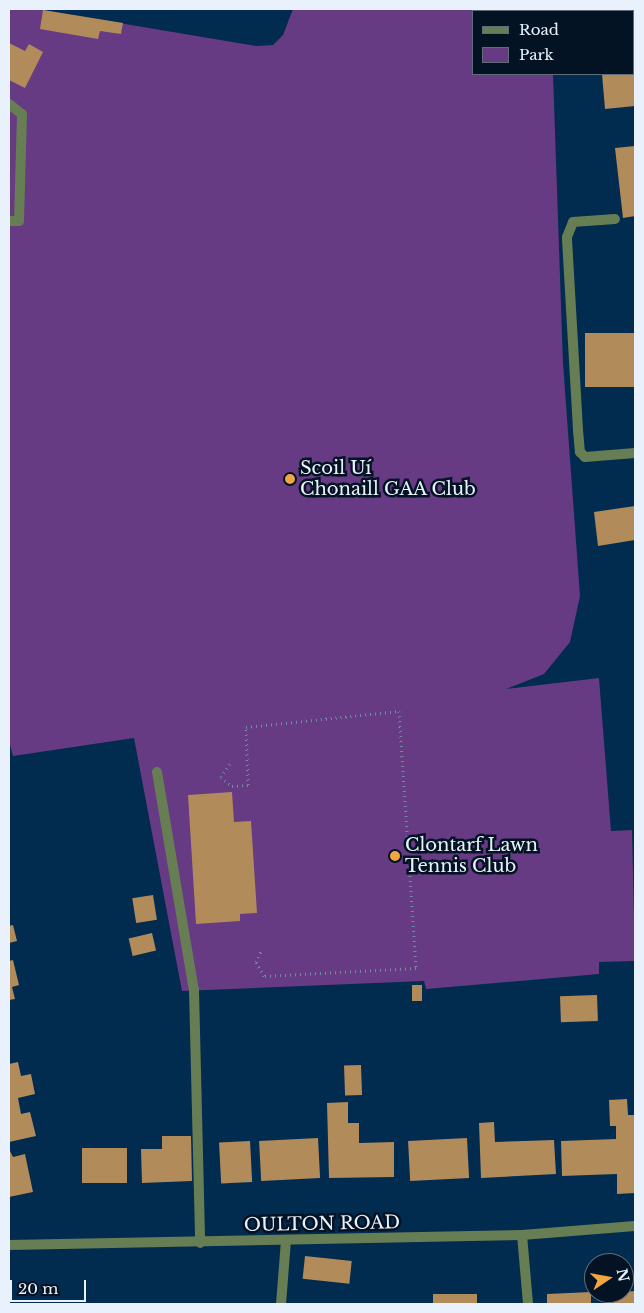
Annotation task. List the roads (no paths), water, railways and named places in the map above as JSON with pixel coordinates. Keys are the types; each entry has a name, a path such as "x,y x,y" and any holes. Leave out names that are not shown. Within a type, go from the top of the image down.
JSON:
{"street":[{"path":"9,104 22,114 19,221 9,221"},
{"path":"615,219 573,222 567,237 578,430 580,452 585,457 635,453"},
{"path":"156,772 194,990 200,1243"},
{"name":"OULTON ROAD","path":"9,1245 200,1243 522,1235 635,1226"},
{"path":"522,1235 528,1304"},
{"path":"281,1304 286,1241"}],"place":[{"name":"Scoil Uí Chonaill GAA Club","path":"290,479"},
{"name":"Clontarf Lawn Tennis Club","path":"395,856"}]}
